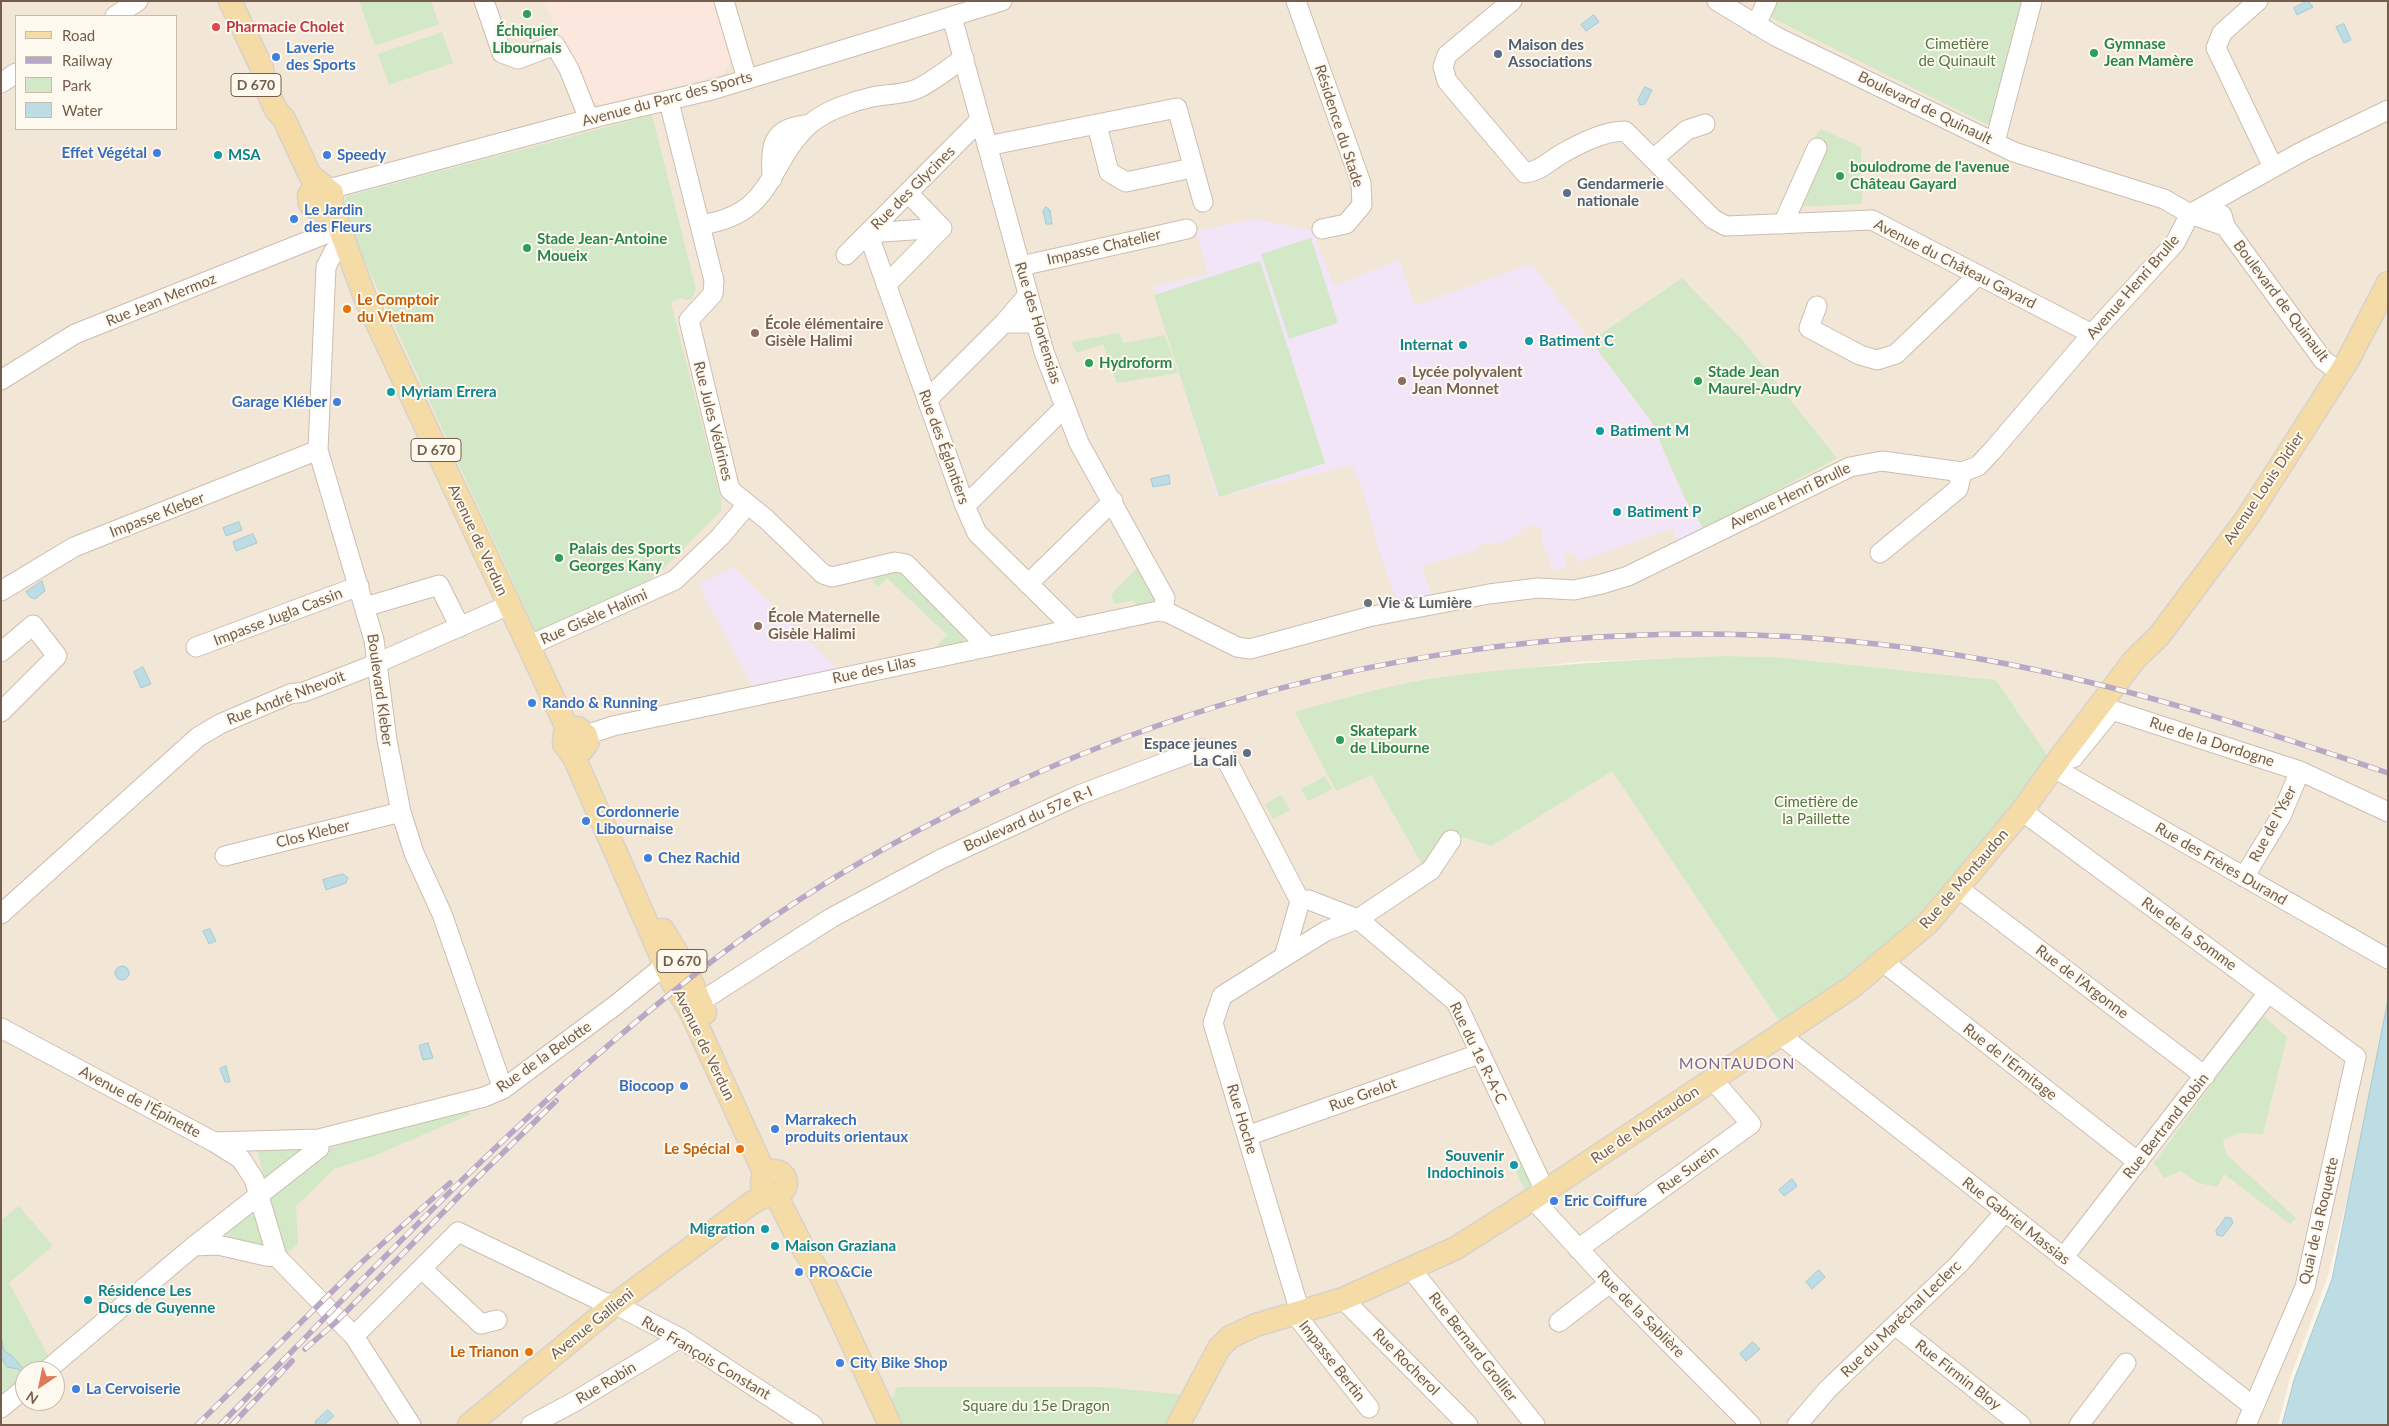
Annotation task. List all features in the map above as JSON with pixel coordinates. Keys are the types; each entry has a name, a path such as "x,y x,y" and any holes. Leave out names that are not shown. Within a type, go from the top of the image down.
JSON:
{"main road":[{"name":"D 670","path":"220,1 254,72 256,89 269,115 280,128 321,197"},
{"name":"D 670","path":"230,1 262,68 263,82 276,110 284,120 321,197"},
{"name":"Avenue de Verdun","path":"321,197 323,218 331,242 364,295"},
{"name":"Avenue de Verdun","path":"321,197 364,295 528,646 577,741 634,873 684,965 772,1184"},
{"name":"Avenue Louis Didier","path":"2108,705 2120,679 2135,659 2159,636 2247,518 2340,372 2388,283"},
{"name":"Rue de Montaudon","path":"1178,1425 1224,1342 1256,1325 1343,1299 1456,1248 1714,1080 1852,986 1928,924 2022,811 2054,768 2108,705"},
{"name":"Avenue de Verdun","path":"577,741 673,983 690,1010 772,1184 808,1223 821,1276 890,1425"},
{"name":"Avenue Gallieni","path":"469,1425 614,1305 718,1227 747,1194 772,1184"}],"street":[{"path":"117,15 138,1"},
{"path":"484,1 502,53 518,59 555,45 569,69 589,119"},
{"path":"724,1 747,79"},
{"name":"Avenue du Parc des Sports","path":"321,197 589,119 670,102 1002,1"},
{"name":"Résidence du Stade","path":"1296,1 1361,183 1362,205 1346,224 1322,229"},
{"name":"Avenue du Château Gayard","path":"1512,1 1447,55 1443,67 1446,81 1525,173 1536,172 1563,153 1610,131 1625,131 1713,219 1726,226 1872,220 1976,276 2092,334"},
{"name":"Boulevard de Quinault","path":"1717,1 1756,24 1995,142 2030,157 2164,199 2190,214 2225,226"},
{"path":"1756,24 1767,1"},
{"path":"1995,142 2014,76 2032,1"},
{"path":"2258,1 2222,33 2216,48 2273,167"},
{"name":"Rue des Hortensias","path":"952,17 1036,323 1065,407 1079,443 1165,598 1163,612"},
{"path":"700,225 722,221 758,199 772,180 791,147 810,124 852,103 918,88 964,58"},
{"path":"1,83 15,74"},
{"name":"Rue Jules Védrines","path":"670,102 714,281 713,294 689,320 730,490 766,519 823,574 832,578 895,562 906,564 987,646"},
{"path":"988,146 1176,108 1203,202"},
{"path":"2190,214 2273,167 2388,110"},
{"name":"Rue des Glycines","path":"846,255 980,120"},
{"path":"1653,158 1687,130 1705,124"},
{"path":"1097,125 1109,172 1126,182 1192,168"},
{"path":"1783,224 1817,148"},
{"path":"908,193 942,228"},
{"name":"Boulevard de Quinault","path":"2224,196 2220,209 2225,226 2323,360 2340,372"},
{"name":"Avenue Henri Brulle","path":"1163,612 1237,647 1250,649 1368,617 1489,594 1538,588 1574,590 1602,584 1628,576 1850,467 1866,462 1882,460 1962,472 1978,466 2092,334 2175,243 2190,214"},
{"path":"868,233 942,228"},
{"path":"886,285 942,228"},
{"name":"Impasse Chatelier","path":"1021,266 1187,228"},
{"name":"Rue des Églantiers","path":"868,233 965,506 977,533 1073,628"},
{"name":"Rue Jean Mermoz","path":"1,380 75,334 331,242"},
{"name":"Boulevard Kleber","path":"331,242 326,268 318,450 374,640 387,740 401,812 414,853 442,914 503,1089"},
{"path":"1816,306 1809,328 1860,355 1877,360 1896,354 1976,276"},
{"path":"927,400 1004,323 1028,295"},
{"path":"1004,323 1036,323"},
{"path":"965,506 1065,407"},
{"path":"1042,430 1074,429"},
{"name":"Impasse Kleber","path":"1,591 74,547 318,450"},
{"path":"1880,553 1958,489 1962,472"},
{"path":"1028,584 1113,502"},
{"name":"Rue Gisèle Halimi","path":"528,646 675,580 720,537 747,505"},
{"path":"365,607 438,585 460,627"},
{"name":"Impasse Jugla Cassin","path":"196,647 359,586"},
{"name":"Rue André Nhevoit","path":"1,914 198,737 220,724 290,694 304,692 377,663 509,605"},
{"name":"Rue des Lilas","path":"577,741 613,726 1147,612 1163,612"},
{"path":"1,652 33,624 57,656 1,712"},
{"name":"Rue de la Dordogne","path":"2108,705 2300,771 2388,812"},
{"name":"Boulevard du 57e R-I","path":"700,1002 831,918 941,859 1079,794 1202,748 1217,750 1224,755 1300,900"},
{"name":"Rue des Frères Durand","path":"2054,768 2388,959"},
{"name":"Rue de l'Yser","path":"2244,877 2281,816 2300,771"},
{"name":"Rue de la Somme","path":"2022,811 2356,1057"},
{"name":"Clos Kleber","path":"225,856 401,812"},
{"name":"Rue Hoche","path":"1298,1313 1213,1024 1222,996 1326,932 1358,919 1431,870 1451,840"},
{"name":"Rue de l'Argonne","path":"1958,888 2205,1076"},
{"path":"1284,957 1300,900"},
{"name":"Rue du 1e R-A-C","path":"1300,900 1308,900 1358,919 1456,1002 1539,1195"},
{"name":"Rue de l'Ermitage","path":"1882,961 2138,1162"},
{"name":"Rue de la Belotte","path":"214,1142 326,1138 484,1097 503,1089 617,1004 665,965"},
{"name":"Rue Bertrand Robin","path":"2063,1258 2268,993"},
{"name":"Avenue de l'Épinette","path":"1,1028 214,1142 240,1159 254,1179 277,1256 349,1330 411,1425"},
{"name":"Rue Gabriel Massias","path":"1779,1034 2004,1213 2254,1407"},
{"name":"Rue Grelot","path":"1247,1136 1479,1054"},
{"name":"Quai de la Roquette","path":"2246,1425 2305,1287 2356,1057"},
{"name":"Rue Surein","path":"1578,1249 1751,1124 1714,1080"},
{"path":"58,1361 194,1246 319,1148 326,1138"},
{"name":"Avenue de l'Épinette","path":"252,1141 260,1177 260,1196"},
{"name":"Rue de la Sablière","path":"1539,1195 1578,1249 1751,1425"},
{"name":"Rue du Maréchal Leclerc","path":"1797,1425 1828,1389 1959,1264 2004,1213"},
{"name":"Rue François Constant","path":"349,1330 422,1269 458,1232 680,1338 813,1425"},
{"path":"194,1246 218,1245 266,1256 277,1256"},
{"path":"422,1269 481,1324 497,1320"},
{"name":"Rue Bernard Grollier","path":"1411,1269 1535,1425"},
{"path":"1559,1322 1610,1283"},
{"name":"Rue Rocherol","path":"1343,1299 1468,1425"},
{"name":"Impasse Bertin","path":"1298,1313 1369,1408"},
{"name":"Rue Firmin Bloy","path":"1895,1325 2022,1425"},
{"name":"Rue Robin","path":"531,1425 574,1402 680,1338"},
{"path":"2079,1425 2126,1363"},
{"path":"1,1408 15,1396"}],"shaded area":[{"path":"1,1 2388,1 2388,1036 2328,1276 2290,1378 2278,1425 1,1425","holes":["1723,656 1775,657 1996,680 2050,759 1956,872 1782,1024 1612,770 1492,846 1447,833 1372,777 1386,768 1349,697 1433,679 1577,662"]},
{"path":"543,1 719,1 732,59 723,74 601,105 592,100"},
{"name":"Lycée polyvalent Jean Monnet","path":"1253,219 1312,230 1334,286 1399,260 1415,305 1532,264 1651,421 1685,499 1704,529 1678,541 1672,528 1578,562 1573,552 1563,555 1567,566 1553,571 1543,543 1542,528 1528,525 1514,538 1499,543 1481,544 1475,551 1422,566 1432,597 1397,603 1382,559 1361,485 1352,465 1217,497 1153,287 1208,274 1196,231"},
{"name":"École Maternelle Gisèle Halimi","path":"734,567 838,669 753,688 698,584"}],"green space":[{"path":"359,1 431,1 439,24 375,46"},
{"name":"Cimetière de Quinault","path":"1774,1 2023,1 1992,127 1766,15"},
{"path":"442,32 453,63 389,85 378,54"},
{"path":"652,115 696,289 692,299 685,300 681,298 671,303 721,499 721,511 661,571 637,588 537,634 340,207 347,196"},
{"path":"1821,129 1861,147 1862,204 1795,207 1814,139"},
{"path":"1311,238 1338,323 1289,339 1261,254"},
{"path":"1260,261 1325,463 1219,497 1154,295"},
{"name":"Stade Jean Maurel-Audry","path":"1682,278 1743,341 1837,458 1704,529 1685,499 1651,421 1591,341"},
{"path":"1119,333 1124,343 1165,335 1178,373 1117,383 1103,344 1077,353 1071,342"},
{"path":"1138,567 1155,597 1154,603 1136,607 1134,600 1114,604 1111,595"},
{"path":"900,570 966,633 963,642 940,648 936,646 947,635 887,578 879,587 873,582 873,574"},
{"name":"Cimetière de la Paillette","path":"1723,656 1775,657 1996,680 2050,759 1991,838 1951,877 1948,884 1910,923 1826,992 1781,1024 1612,771 1492,846 1447,833 1423,866 1372,776 1380,771 1336,791 1295,712 1382,688 1435,678 1579,664"},
{"path":"1325,776 1332,789 1308,801 1301,789"},
{"path":"1281,795 1290,810 1273,819 1265,804"},
{"path":"2262,1015 2287,1037 2263,1134 2239,1133 2223,1140 2226,1154 2296,1218 2290,1224 2224,1174 2217,1187 2198,1183 2181,1171 2164,1178 2154,1163"},
{"path":"462,1109 471,1114 374,1156 334,1169 296,1206 298,1244 286,1254 281,1242 270,1195 333,1147"},
{"path":"256,1146 302,1149 266,1185"},
{"path":"1523,1156 1531,1185 1527,1194 1511,1161"},
{"path":"19,1206 53,1246 9,1283 49,1357 44,1361 15,1361 15,1385 1,1397 1,1220"},
{"path":"252,1207 260,1213 265,1250 231,1240 223,1232"},
{"name":"Square du 15e Dragon","path":"898,1387 1103,1387 1186,1395 1170,1425 899,1425 887,1401 895,1395 894,1392"}],"water":[{"path":"2308,1 2313,7 2297,15 2294,8"},
{"path":"1594,15 1599,22 1586,31 1581,25"},
{"path":"2344,24 2351,40 2344,43 2336,27"},
{"path":"1645,87 1652,90 1645,104 1640,105 1638,100"},
{"path":"1046,207 1050,210 1052,224 1046,224 1043,211"},
{"path":"1169,475 1170,484 1153,487 1151,479"},
{"path":"239,522 242,530 226,536 223,528"},
{"path":"253,534 257,543 236,551 233,542"},
{"path":"42,581 45,591 35,599 30,597 26,592"},
{"path":"143,667 151,684 141,688 134,672"},
{"path":"343,874 348,878 346,883 326,890 323,880"},
{"path":"210,929 216,941 209,944 203,931"},
{"path":"122,966 127,968 129,973 127,978 122,980 117,978 115,973 117,968"},
{"path":"2388,1000 2388,1425 2282,1425 2294,1380 2332,1279"},
{"path":"428,1043 433,1058 423,1060 419,1046"},
{"path":"226,1066 230,1082 225,1082 220,1069"},
{"path":"1792,1179 1797,1186 1784,1196 1779,1190"},
{"path":"2226,1217 2231,1218 2233,1223 2223,1236 2217,1235 2216,1231"},
{"path":"1819,1270 1825,1277 1812,1289 1806,1282"},
{"path":"1,1336 4,1351 16,1361 15,1368 7,1367 1,1357"},
{"path":"1753,1342 1760,1349 1746,1361 1740,1354"},
{"path":"328,1410 334,1416 324,1425 316,1425 315,1422"}],"railway":[{"path":"220,1425 400,1241 524,1121 653,1008 747,935 832,879 950,814 1066,761 1185,717 1307,682 1431,656 1557,640 1684,634 1811,638 1938,652 1996,662 2109,687 2166,702 2277,736 2388,773"},
{"path":"305,1349 335,1323 467,1188 556,1101"},
{"path":"197,1425 362,1262 450,1183"},
{"path":"232,1425 292,1361"}],"place":[{"name":"Échiquier Libournais","path":"527,14"},
{"name":"Pharmacie Cholet","path":"216,27"},
{"name":"Gymnase Jean Mamère","path":"2094,53"},
{"name":"Maison des Associations","path":"1498,54"},
{"name":"Laverie des Sports","path":"276,57"},
{"name":"Effet Végétal","path":"157,153"},
{"name":"MSA","path":"218,155"},
{"name":"Speedy","path":"327,155"},
{"name":"boulodrome de l'avenue Château Gayard","path":"1840,176"},
{"name":"Gendarmerie nationale","path":"1567,193"},
{"name":"Le Jardin des Fleurs","path":"294,219"},
{"name":"Stade Jean-Antoine Moueix","path":"527,248"},
{"name":"Le Comptoir du Vietnam","path":"347,309"},
{"name":"École élémentaire Gisèle Halimi","path":"755,333"},
{"name":"Batiment C","path":"1529,341"},
{"name":"Internat","path":"1463,345"},
{"name":"Hydroform","path":"1089,363"},
{"name":"Lycée polyvalent Jean Monnet","path":"1402,381"},
{"name":"Stade Jean Maurel-Audry","path":"1698,381"},
{"name":"Myriam Errera","path":"391,392"},
{"name":"Garage Kléber","path":"337,402"},
{"name":"Batiment M","path":"1600,431"},
{"name":"Batiment P","path":"1617,512"},
{"name":"Palais des Sports Georges Kany","path":"559,558"},
{"name":"Vie & Lumière","path":"1368,603"},
{"name":"École Maternelle Gisèle Halimi","path":"758,626"},
{"name":"Rando & Running","path":"532,703"},
{"name":"Skatepark de Libourne","path":"1340,740"},
{"name":"Espace jeunes La Cali","path":"1247,753"},
{"name":"Cordonnerie Libournaise","path":"586,821"},
{"name":"Chez Rachid","path":"648,858"},
{"name":"Biocoop","path":"684,1086"},
{"name":"Marrakech produits orientaux","path":"775,1129"},
{"name":"Le Spécial","path":"740,1149"},
{"name":"Souvenir Indochinois","path":"1514,1165"},
{"name":"Eric Coiffure","path":"1554,1201"},
{"name":"Migration","path":"765,1229"},
{"name":"Maison Graziana","path":"775,1246"},
{"name":"PRO&Cie","path":"799,1272"},
{"name":"Résidence Les Ducs de Guyenne","path":"88,1300"},
{"name":"Le Trianon","path":"529,1352"},
{"name":"City Bike Shop","path":"840,1363"},
{"name":"La Cervoiserie","path":"76,1389"}],"district":[{"name":"MONTAUDON","path":"1737,1064"}]}
